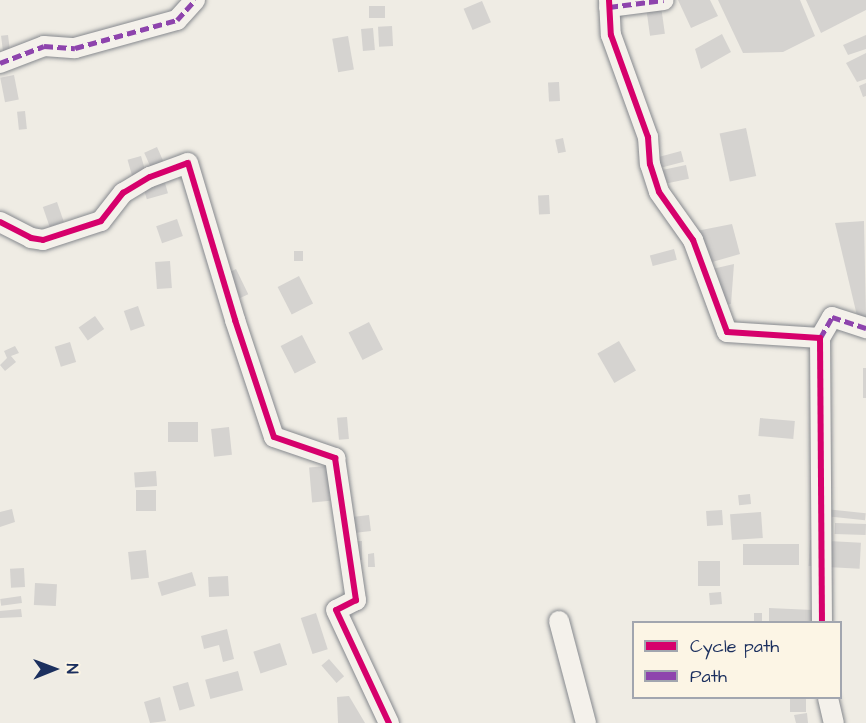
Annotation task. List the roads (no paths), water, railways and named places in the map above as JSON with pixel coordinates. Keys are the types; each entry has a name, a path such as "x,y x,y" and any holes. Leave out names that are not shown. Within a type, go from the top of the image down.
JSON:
{"street":[{"path":"0,63 44,46 75,48 177,20 195,0"},
{"path":"664,0 609,4 611,36 648,137 650,164 659,192 693,240 727,332 820,338"},
{"path":"0,222 31,238 43,240 101,221 123,193 150,177 188,163 235,320 274,437 335,458 356,600 336,610 389,723"},
{"path":"822,621 820,338 832,317 866,328"},
{"path":"559,621 586,723"},
{"path":"828,699 834,723"}]}
